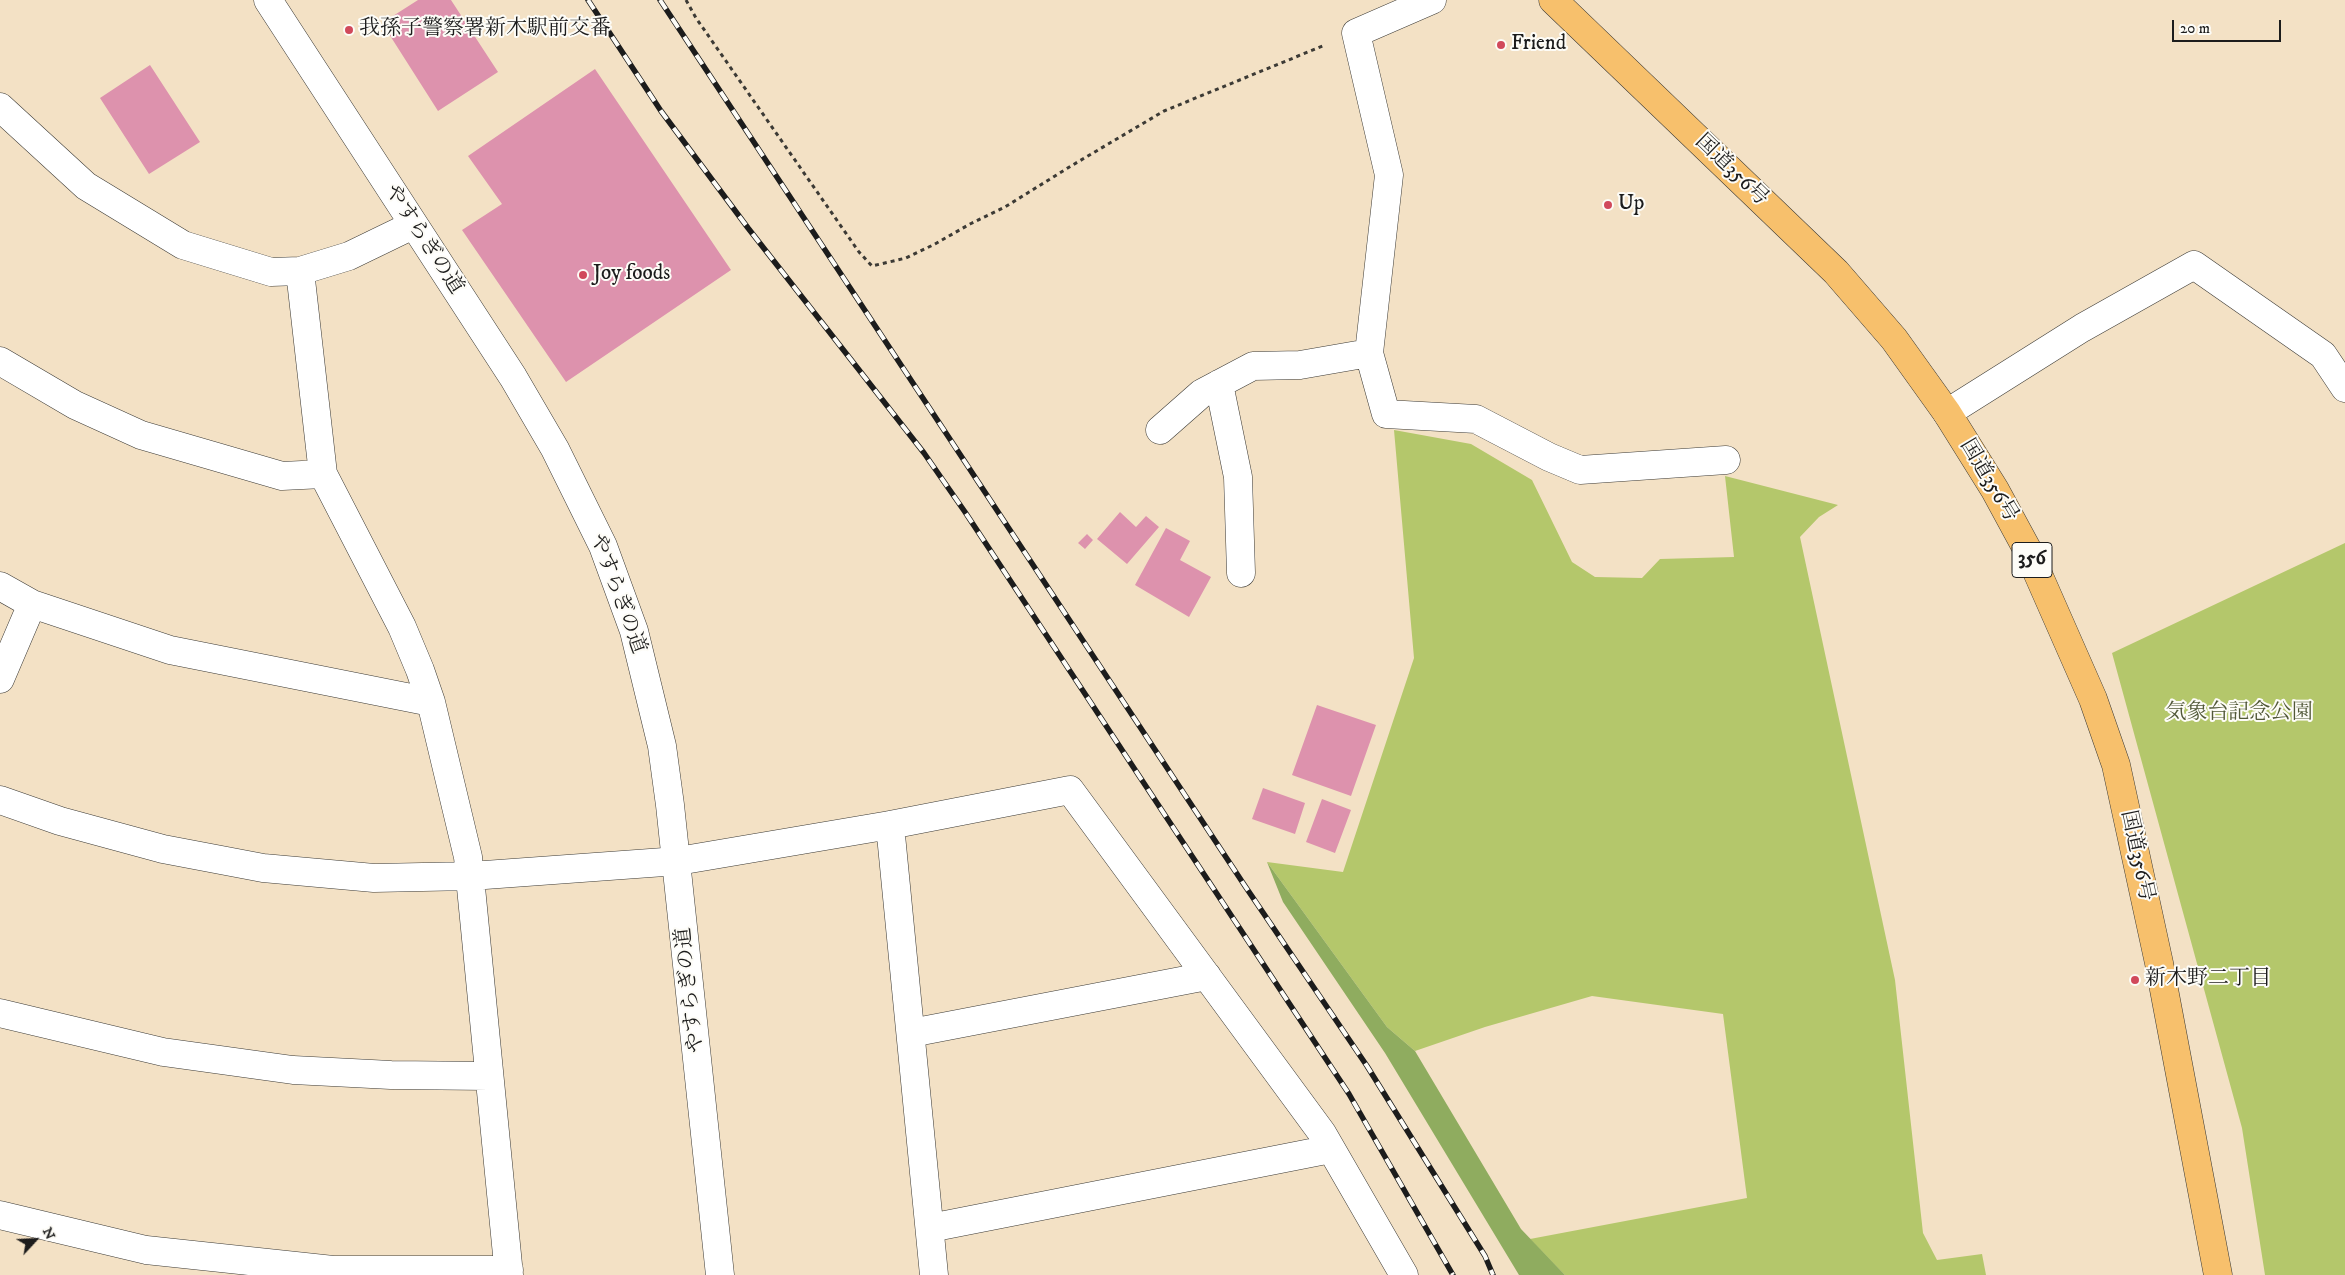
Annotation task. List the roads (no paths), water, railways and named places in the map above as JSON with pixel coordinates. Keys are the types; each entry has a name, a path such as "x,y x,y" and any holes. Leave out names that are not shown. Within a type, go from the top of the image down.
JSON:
{"highway":[{"name":"国道356号","path":"1553,0 1836,272 1894,339 1947,413 1995,490 2027,548 2092,699 2116,766 2159,963 2218,1275"}],"street":[{"name":"やすらぎの道","path":"268,0 513,377 555,449 603,546 634,630 662,746 678,861 720,1275"},
{"path":"1432,0 1356,33 1389,175 1369,353 1386,414 1476,420 1549,457 1580,470 1726,460"},
{"path":"0,107 86,186 183,245 271,272 300,271 349,256 413,225"},
{"path":"1947,413 2082,328 2194,265 2324,355 2345,388"},
{"path":"0,1214 146,1250 333,1270 509,1273 471,876 431,702 402,627 323,474 300,271"},
{"path":"1160,430 1202,393 1253,366 1300,365 1369,353"},
{"path":"0,361 75,405 141,435 282,476 323,474"},
{"path":"1219,384 1238,477 1241,573"},
{"path":"0,586 32,604 170,650 431,702"},
{"path":"0,679 32,604"},
{"path":"0,800 60,821 163,849 263,868 374,878 471,876 678,861 890,825 1070,790 1331,1149 1404,1275"},
{"path":"890,825 934,1275"},
{"path":"911,1033 1207,976"},
{"path":"0,1013 163,1052 292,1070 391,1075 490,1076"},
{"path":"930,1228 1331,1149"}],"railway":[{"path":"588,0 661,111 748,228 924,453 965,512 1349,1094 1453,1275"},
{"path":"660,0 1245,886 1367,1066 1485,1256 1493,1275"}],"place":[{"name":"我孫子警察署新木駅前交番","path":"349,30"},
{"name":"Friend","path":"1501,45"},
{"name":"Up","path":"1608,205"},
{"name":"Joy foods","path":"583,275"},
{"name":"新木野二丁目","path":"2135,980"}],"park label":[{"name":"気象台記念公園","path":"2239,714"}]}
